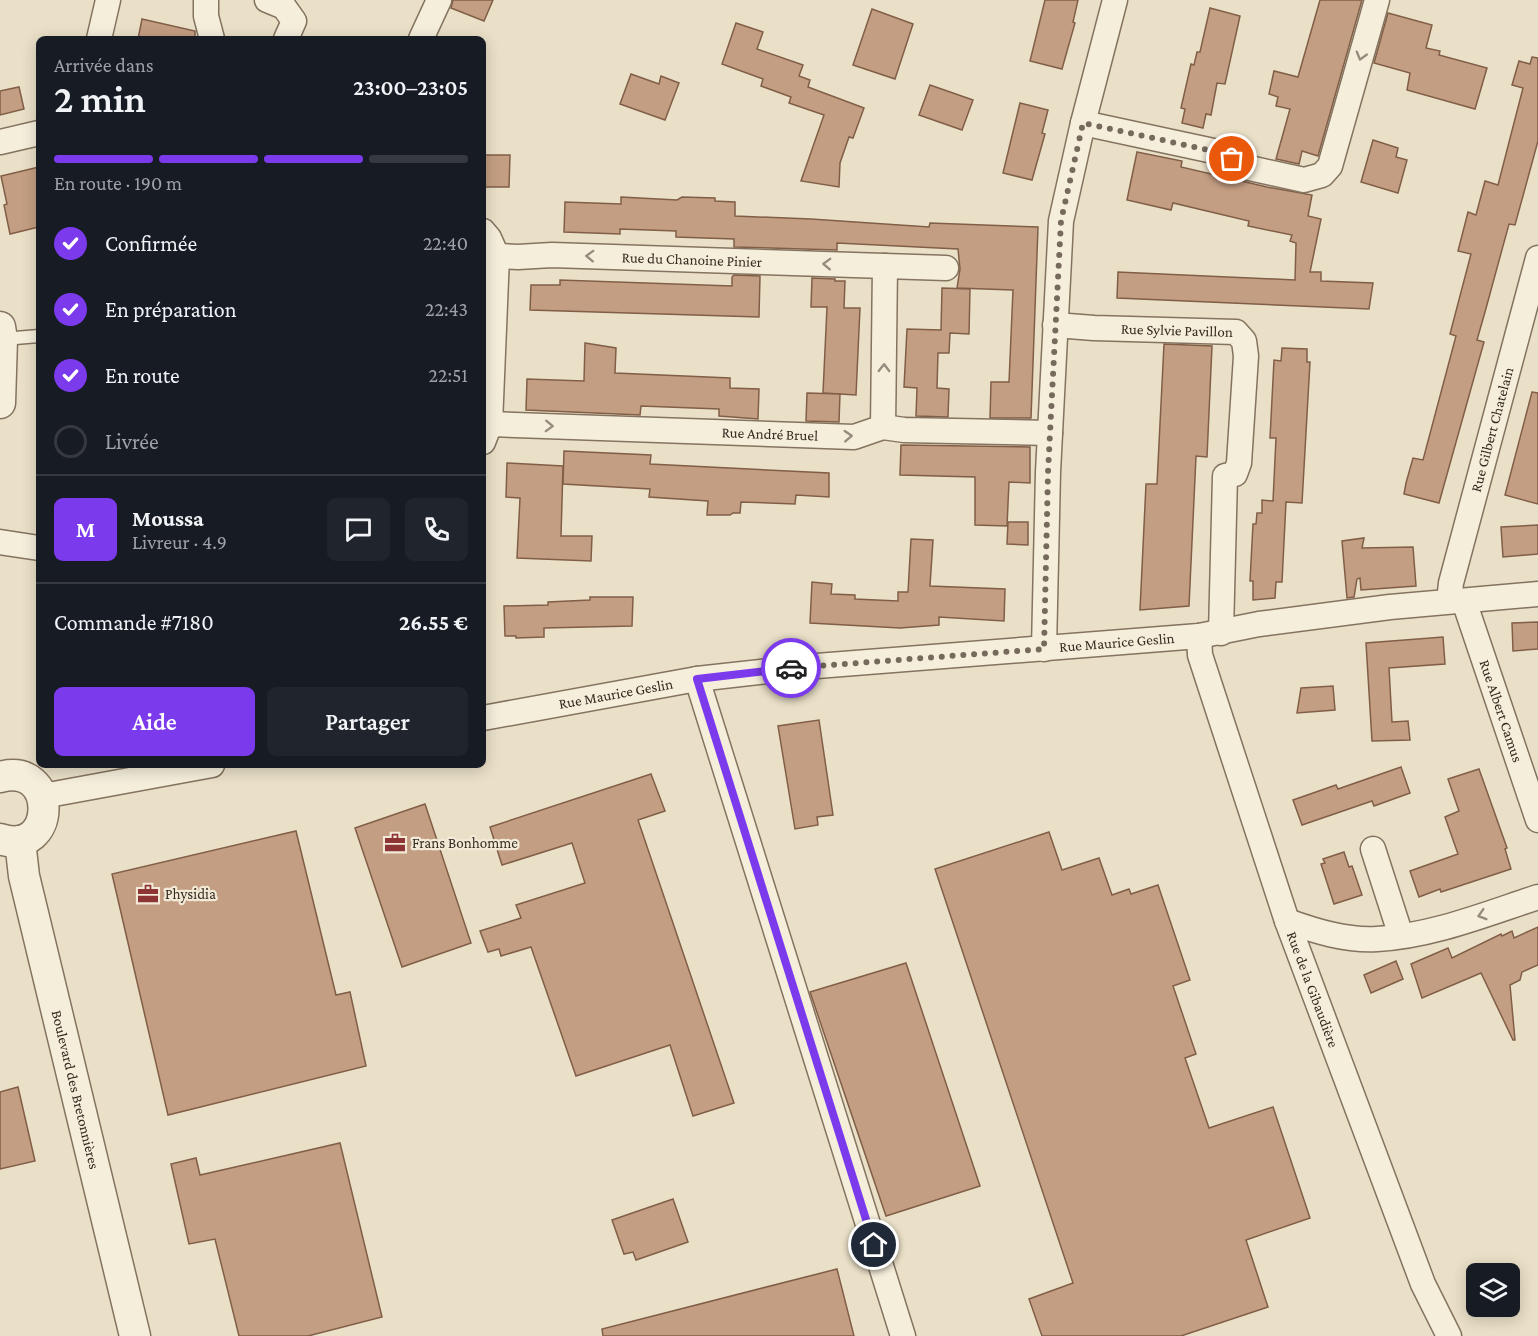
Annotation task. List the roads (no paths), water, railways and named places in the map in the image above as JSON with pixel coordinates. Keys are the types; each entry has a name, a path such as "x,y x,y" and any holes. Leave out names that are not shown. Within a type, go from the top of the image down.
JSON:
{"street":[{"path":"100,36 108,0"},
{"path":"206,0 206,16 211,36"},
{"path":"267,0 284,7 294,21 287,36"},
{"path":"422,36 439,0"},
{"path":"1044,649 1050,433 1061,221 1083,123 1115,0"},
{"path":"1083,123 1218,152 1245,167 1304,180 1322,175 1330,166 1377,0"},
{"path":"0,142 36,134"},
{"path":"486,234 497,256 487,433"},
{"name":"Rue du Chanoine Pinier","path":"497,256 552,255 946,268"},
{"name":"Rue Gilbert Chatelain","path":"1456,601 1451,584 1534,286 1538,258"},
{"path":"883,427 885,266"},
{"name":"Rue Sylvie Pavillon","path":"1055,325 1236,332 1244,341 1246,356 1239,463 1235,474 1225,476 1210,634"},
{"path":"0,403 1,333"},
{"name":"Rue André Bruel","path":"487,433 854,437 883,427 904,430 1050,433"},
{"path":"0,543 36,548"},
{"name":"Rue Maurice Geslin","path":"486,717 697,679 804,667 1210,634 1259,624 1390,606 1538,594"},
{"name":"Rue Albert Camus","path":"1456,601 1538,820"},
{"name":"Rue de la Gibaudière","path":"1210,634 1200,655 1287,921 1424,1284 1449,1336"},
{"path":"697,679 903,1336"},
{"path":"43,796 196,768"},
{"path":"0,777 18,776 29,780 43,796 45,808 42,823 29,837 10,840"},
{"name":"Boulevard des Bretonnières","path":"10,840 24,876 135,1336"},
{"path":"1373,849 1401,936"},
{"path":"1287,921 1321,932 1375,939 1438,928 1538,897"}],"lane":[{"path":"1,333 36,336"}],"place":[{"name":"Frans Bonhomme","path":"395,843"},
{"name":"Physidia","path":"148,894"}]}
